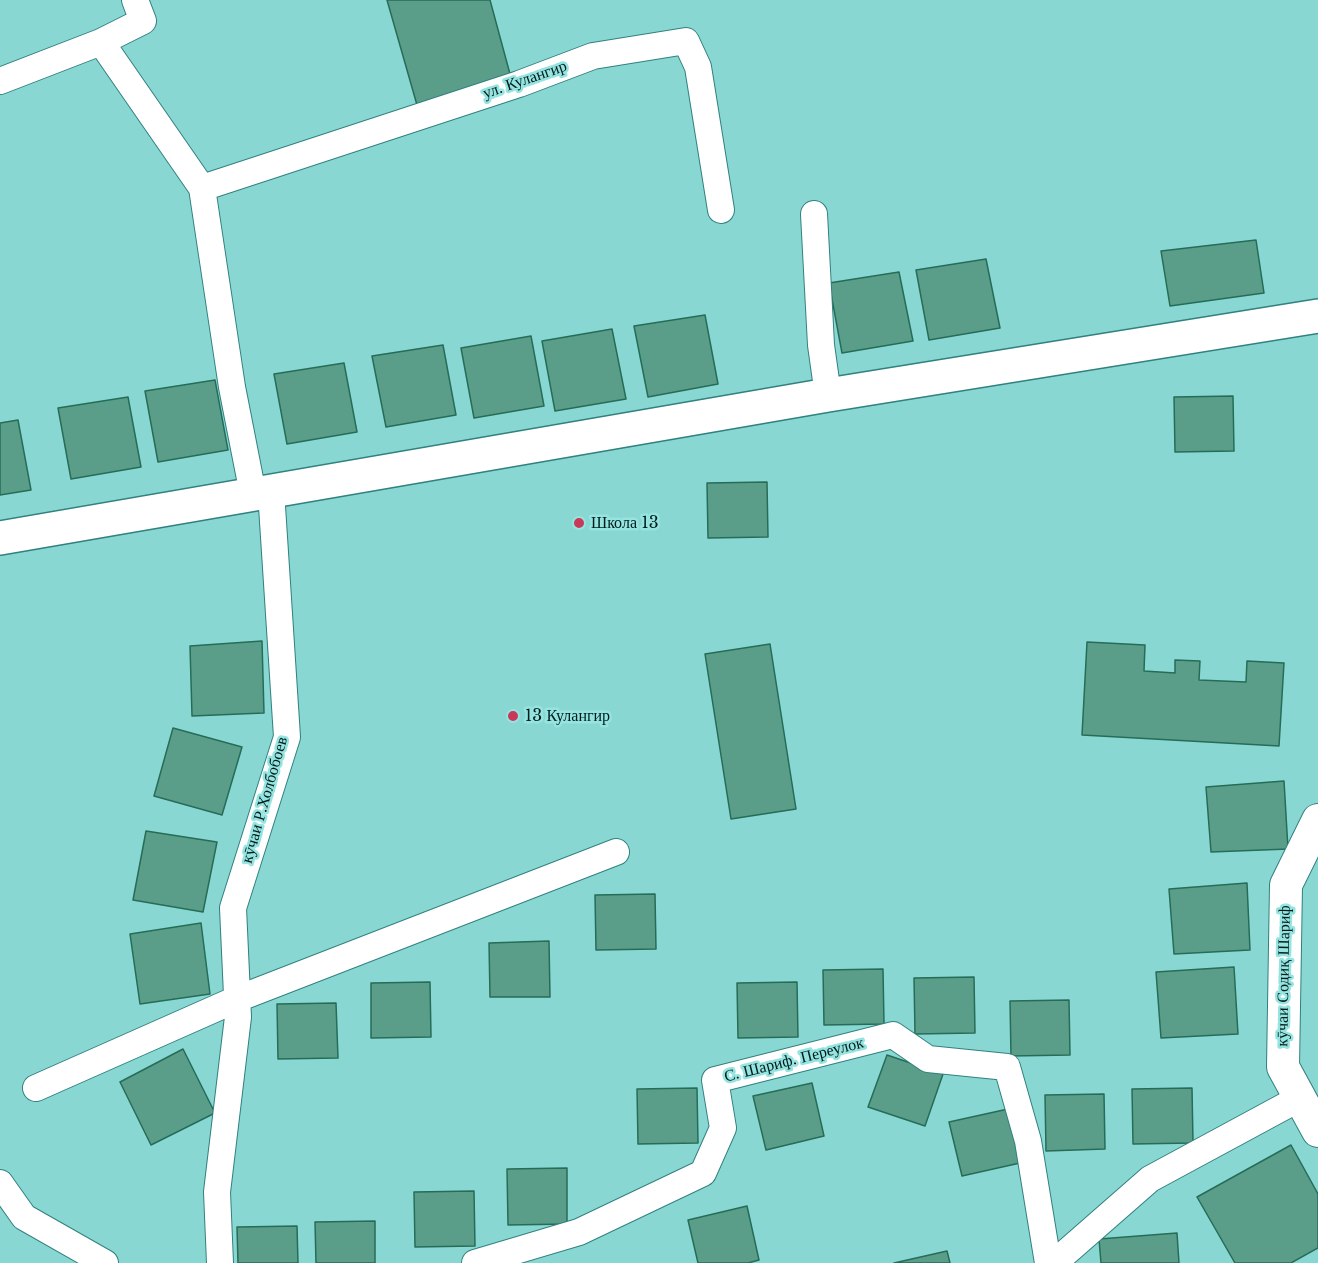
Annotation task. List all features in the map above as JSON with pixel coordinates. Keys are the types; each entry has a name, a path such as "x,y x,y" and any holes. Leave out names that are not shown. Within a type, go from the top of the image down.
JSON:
{"main road":[{"path":"0,538 828,395 1318,315"}],"street":[{"path":"0,81 101,42 143,21 135,0"},
{"name":"ул. Кулангир","path":"202,188 519,84 594,56 686,41 698,67 721,210"},
{"path":"101,42 202,188"},
{"name":"кӯчаи Р.Холбобоев","path":"202,188 232,387 262,493 286,737 233,908 238,1017 217,1192 220,1263"},
{"path":"814,214 821,345 828,395"},
{"name":"кӯчаи Содиқ Шариф","path":"1318,820 1286,885 1283,1067 1318,1131"},
{"path":"36,1088 237,999 616,852"},
{"name":"С. Шариф. Переулок","path":"475,1263 579,1232 703,1173 723,1128 715,1080 893,1035 928,1059 1007,1067 1028,1141 1048,1263"},
{"path":"1054,1263 1150,1179 1300,1098"},
{"path":"0,1183 24,1217 105,1263"}],"building":[{"path":"387,0 490,0 510,74 417,105"},
{"path":"1256,240 1264,293 1170,306 1161,251"},
{"path":"986,259 1000,328 929,340 916,270"},
{"path":"899,272 913,341 842,353 829,283"},
{"path":"705,315 718,384 648,397 634,326"},
{"path":"612,329 626,399 555,411 542,341"},
{"path":"531,336 544,406 474,418 461,348"},
{"path":"443,345 456,415 386,427 372,356"},
{"path":"344,363 357,432 287,444 274,374"},
{"path":"215,380 228,450 158,462 145,391"},
{"path":"1233,396 1234,451 1175,452 1174,397"},
{"path":"128,397 141,467 71,479 58,408"},
{"path":"18,420 31,490 0,495 0,423"},
{"path":"767,482 768,537 708,538 707,483"},
{"path":"262,641 264,713 192,716 190,646"},
{"path":"1087,642 1145,645 1144,671 1175,673 1175,660 1200,661 1199,680 1246,682 1247,661 1284,663 1279,746 1082,735"},
{"path":"770,644 796,809 731,819 705,654"},
{"path":"173,728 242,747 222,815 154,796"},
{"path":"1284,781 1288,849 1211,852 1206,787"},
{"path":"146,831 217,842 203,912 133,900"},
{"path":"1247,883 1250,950 1174,954 1169,889"},
{"path":"655,894 656,949 596,950 595,895"},
{"path":"201,923 210,994 140,1004 130,934"},
{"path":"549,941 550,997 490,997 489,943"},
{"path":"1234,967 1238,1034 1161,1038 1156,972"},
{"path":"883,969 884,1024 824,1025 823,970"},
{"path":"974,977 975,1033 915,1034 914,978"},
{"path":"430,982 431,1037 371,1038 371,983"},
{"path":"797,982 798,1037 738,1038 737,983"},
{"path":"1069,1000 1070,1055 1011,1056 1010,1001"},
{"path":"336,1003 338,1058 278,1059 277,1004"},
{"path":"183,1049 215,1113 151,1145 120,1082"},
{"path":"887,1055 943,1074 925,1126 868,1107"},
{"path":"812,1083 824,1136 766,1150 753,1096"},
{"path":"697,1088 698,1143 638,1144 637,1089"},
{"path":"1192,1088 1193,1143 1133,1144 1132,1089"},
{"path":"1104,1094 1105,1149 1046,1151 1045,1095"},
{"path":"1008,1109 1020,1163 962,1176 949,1122"},
{"path":"1291,1145 1318,1194 1318,1248 1291,1263 1235,1263 1197,1197"},
{"path":"567,1168 567,1224 508,1225 507,1169"},
{"path":"474,1191 475,1246 415,1247 414,1192"},
{"path":"747,1206 759,1260 748,1263 698,1263 688,1220"},
{"path":"375,1221 375,1263 316,1263 315,1222"},
{"path":"297,1226 298,1263 238,1263 237,1227"},
{"path":"1177,1233 1179,1263 1101,1263 1099,1239"},
{"path":"947,1251 950,1263 894,1263"}],"place":[{"name":"Школа 13","path":"579,523"},
{"name":"13 Кулангир","path":"513,716"}]}
